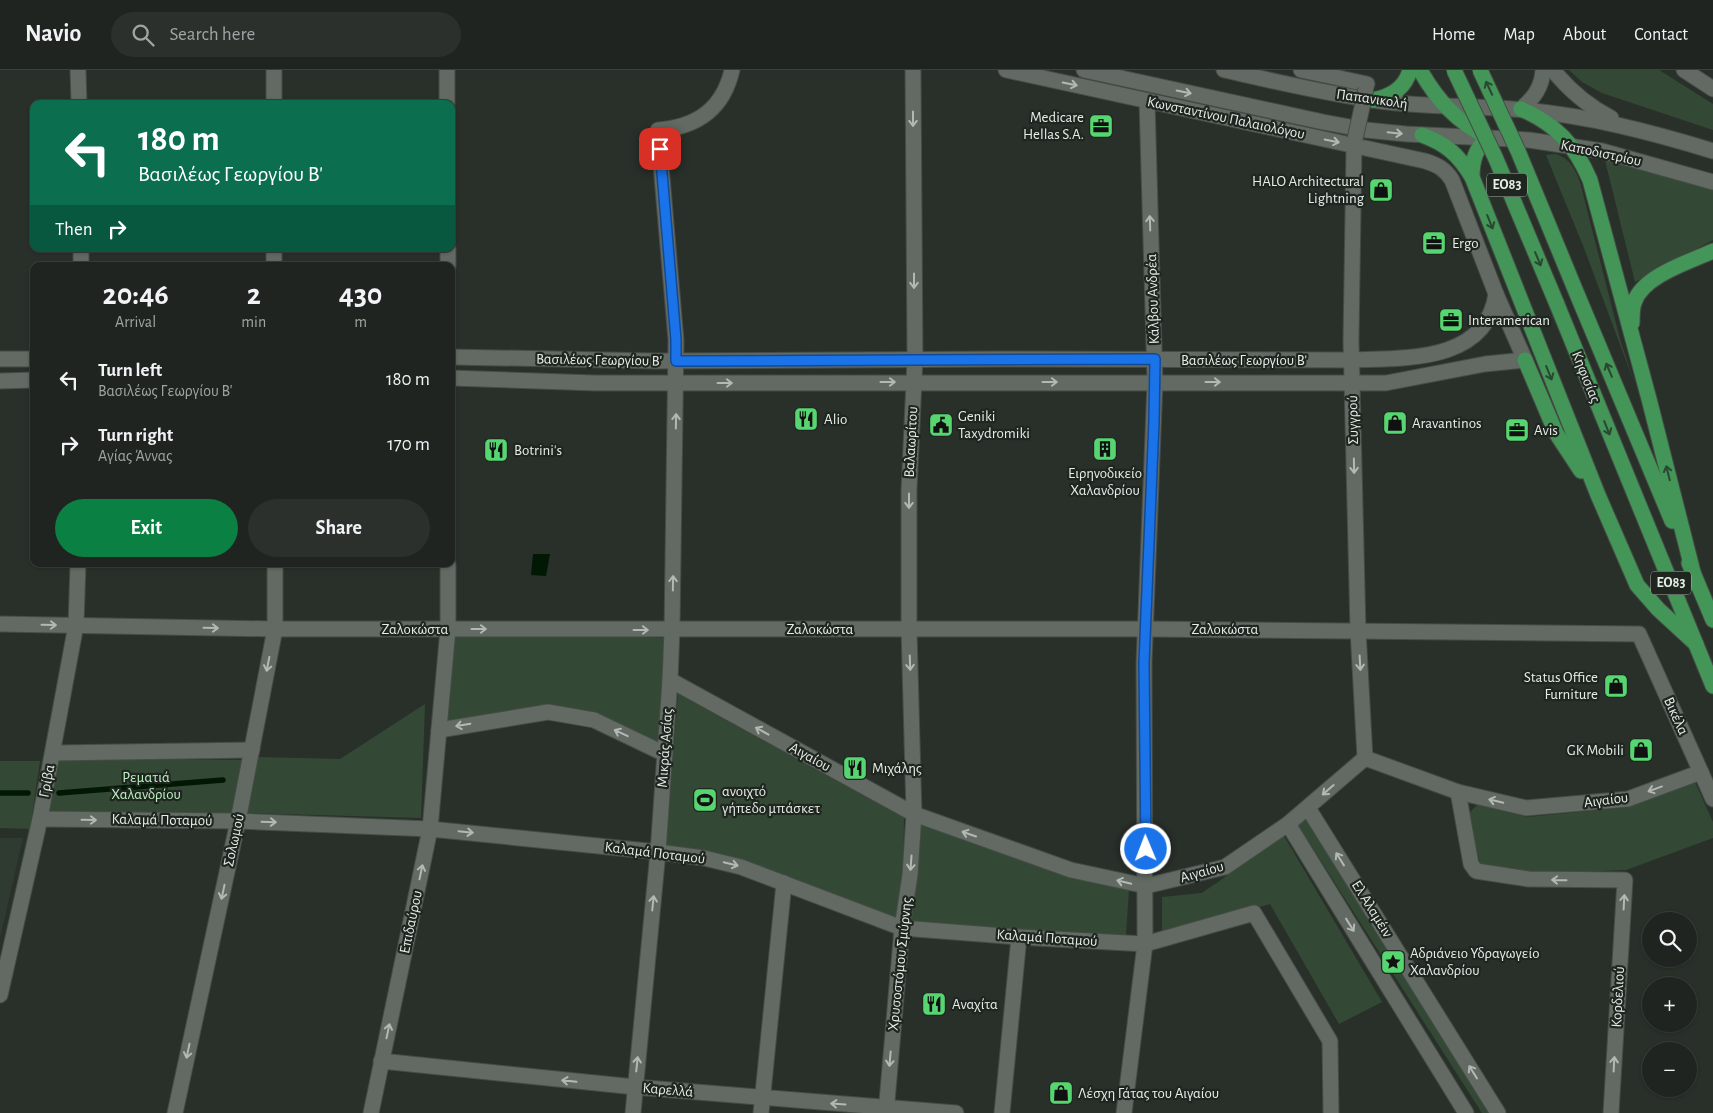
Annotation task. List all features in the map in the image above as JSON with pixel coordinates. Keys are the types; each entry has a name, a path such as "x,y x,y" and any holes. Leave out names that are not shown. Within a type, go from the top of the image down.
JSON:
{"main road":[{"path":"1369,86 1384,98 1404,84 1410,70"},
{"path":"1420,70 1444,106 1471,129 1487,137 1474,155 1472,177"},
{"name":"Κηφισίας","path":"1454,70 1496,159 1713,686"},
{"name":"Κηφισίας","path":"1480,70 1518,151 1693,572 1708,595 1713,620"},
{"path":"1522,109 1540,118 1557,130 1571,145 1585,167 1590,180 1693,572"},
{"path":"1422,135 1438,141 1451,150 1463,162 1472,177 1598,495 1637,584 1658,609 1696,644"},
{"path":"1630,332 1634,303 1646,285 1655,277 1713,251"},
{"path":"1524,360 1556,433 1598,495"}],"street":[{"path":"78,70 79,100"},
{"path":"274,70 274,100"},
{"path":"447,70 448,100"},
{"name":"Μικράς Ασίας","path":"633,1113 658,852 672,630 676,340 658,130 672,129 693,123 711,110 724,94 732,70"},
{"name":"Βαλαωρίτου","path":"913,70 915,359 909,490 909,629 914,814"},
{"name":"Κωνσταντίνου Παλαιολόγου","path":"1006,70 1355,143 1425,161 1446,170 1459,196 1496,294"},
{"name":"Κωνσταντίνου Παλαιολόγου","path":"1084,70 1366,130 1422,135 1487,137"},
{"name":"Παπανικολή","path":"1224,70 1369,86"},
{"name":"Παπανικολή","path":"1301,70 1444,106 1522,109"},
{"path":"1487,137 1533,99 1540,86 1543,70"},
{"path":"1553,70 1578,97 1596,110 1616,121 1638,129"},
{"path":"1684,70 1713,88"},
{"name":"Συγγρού","path":"1365,758 1358,630 1352,360 1355,143 1369,86"},
{"name":"Κάλβου Ανδρέα","path":"1124,1113 1145,944 1144,663 1155,382 1147,101"},
{"name":"Καποδιστρίου","path":"1522,109 1580,117 1638,129 1713,151"},
{"name":"Καποδιστρίου","path":"1487,137 1571,145 1632,158 1713,182"},
{"path":"1496,294 1524,360"},
{"name":"Βασιλέως Γεωργίου Β'","path":"455,357 676,361 915,359 1352,360 1420,357 1449,350 1469,339 1484,324 1492,312 1496,294"},
{"path":"0,359 30,359"},
{"name":"Βασιλέως Γεωργίου Β'","path":"455,378 595,383 1386,383 1485,364 1524,360"},
{"path":"0,381 30,380"},
{"name":"Γρίβα","path":"0,995 53,753 76,625 78,567"},
{"name":"Σολωμού","path":"175,1113 238,821 275,629 274,567"},
{"name":"Επιδαύρου","path":"371,1113 430,829 448,629 448,567"},
{"name":"Ζαλοκώστα","path":"0,624 275,629 1146,629 1639,634"},
{"name":"Βικέλα","path":"1639,634 1713,798"},
{"name":"Αιγαίου","path":"670,680 914,814 1071,870 1146,886 1225,867 1288,824 1365,758 1458,792 1526,808 1628,799 1701,772"},
{"path":"439,730 548,712 594,720 665,754"},
{"path":"53,753 252,750"},
{"name":"Κορδελιού","path":"1458,792 1471,864 1476,871 1528,879 1625,880 1611,1113"},
{"name":"Ελ Αλαμέιν","path":"1308,808 1498,1113"},
{"name":"Χρυσοστόμου Σμύρνης","path":"886,1110 902,928 910,875 914,814"},
{"name":"Καλαμά Ποταμού","path":"40,819 238,821 430,829 658,852 704,858 740,867 902,928 1145,944 1254,913 1330,1041 1331,1113"},
{"name":"Ελ Αλαμέιν","path":"1288,824 1466,1113"},
{"path":"761,1113 784,883"},
{"path":"1002,1113 1019,937"},
{"name":"Καρελλά","path":"381,1061 635,1088 886,1110 956,1113"}],"shaded area":[{"path":"533,554 550,554 546,576 531,575"},
{"path":"0,838 23,838 0,938"}],"green space":[{"path":"1569,70 1659,70 1713,104 1713,130 1602,93 1582,82"},
{"path":"1555,154 1568,161 1574,168 1580,182 1620,339 1634,382 1584,248 1546,155"},
{"path":"1604,156 1713,188 1713,240 1635,282"},
{"path":"448,629 664,638 659,744 548,711 439,730"},
{"path":"678,694 904,818 903,876 897,919 666,846"},
{"path":"425,704 421,818 247,813 257,757 340,759"},
{"name":"Ρεματιά Χαλανδρίου","path":"57,758 245,760 233,814 47,814"},
{"path":"0,761 40,761 30,829 0,828"},
{"path":"1695,782 1713,822 1713,838 1626,870 1527,874 1480,863 1468,814 1478,804 1527,817 1630,807"},
{"path":"1307,819 1494,1113 1482,1113 1298,825"},
{"path":"920,824 1065,876 1129,889 1126,935 908,923"},
{"path":"1284,836 1382,1002 1339,1024 1270,904 1162,935 1162,897 1202,893"}],"waterway":[{"path":"59,793 223,780"},
{"path":"0,793 28,793"}],"place":[{"name":"Medicare Hellas S.A.","path":"1101,126"},
{"name":"HALO Architectural Lightning","path":"1381,190"},
{"name":"Ergo","path":"1434,243"},
{"name":"Interamerican","path":"1451,320"},
{"name":"Alio","path":"806,419"},
{"name":"Aravantinos","path":"1395,423"},
{"name":"Geniki Taxydromiki","path":"941,425"},
{"name":"Avis","path":"1517,430"},
{"name":"Ειρηνοδικείο Χαλανδρίου","path":"1105,449"},
{"name":"Botrini's","path":"496,450"},
{"name":"Status Office Furniture","path":"1616,686"},
{"name":"GK Mobili","path":"1641,750"},
{"name":"Μιχάλης","path":"855,768"},
{"name":"ανοιχτό γήπεδο μπάσκετ","path":"705,800"},
{"name":"Αδριάνειο Υδραγωγείο Χαλανδρίου","path":"1393,962"},
{"name":"Αναχίτα","path":"934,1004"},
{"name":"Λέσχη Γάτας του Αιγαίου","path":"1061,1093"}],"route":[{"path":"660,149 676,340 676,361 1155,359 1144,663 1146,849"}]}
